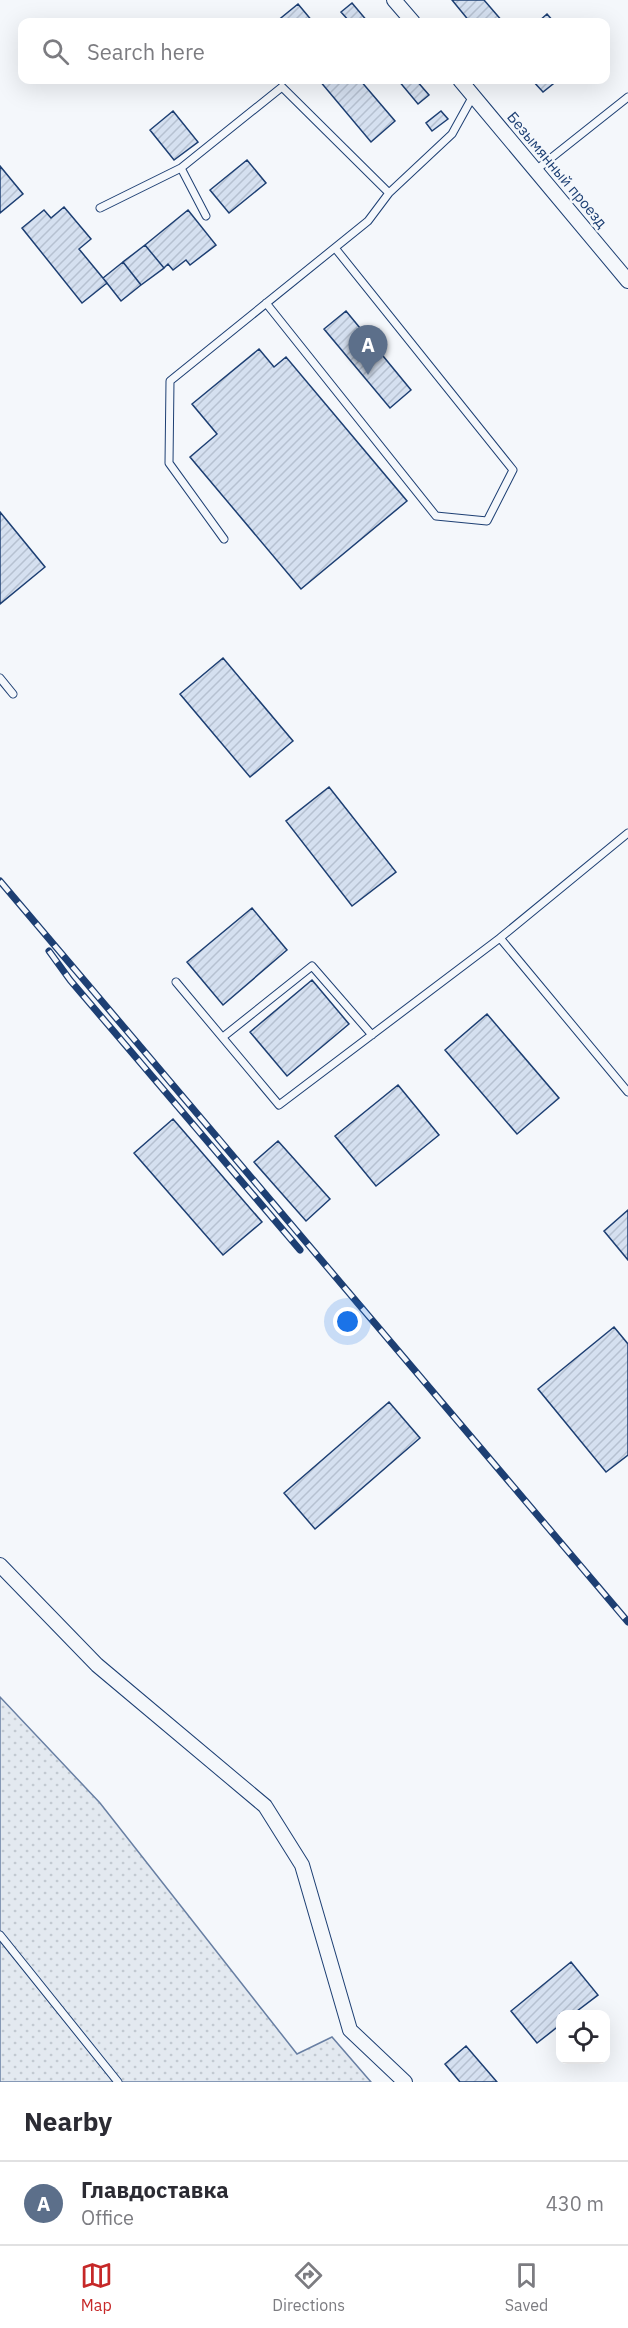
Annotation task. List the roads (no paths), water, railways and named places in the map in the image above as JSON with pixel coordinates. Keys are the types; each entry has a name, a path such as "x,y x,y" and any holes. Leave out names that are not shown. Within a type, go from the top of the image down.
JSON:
{"street":[{"path":"394,0 410,18"},
{"name":"Безымянный проезд","path":"463,84 628,281"},
{"path":"0,1565 97,1665 265,1806 302,1865 350,2030 405,2082"}],"lane":[{"path":"100,208 181,168 282,87 389,193"},
{"path":"224,539 169,463 170,381 368,221 389,193 452,134 473,96"},
{"path":"536,170 628,97"},
{"path":"181,168 206,216"},
{"path":"266,303 436,516 488,521 513,470 335,248"},
{"path":"0,678 13,694"},
{"path":"176,982 279,1105 500,938 628,833"},
{"path":"500,938 628,1092"},
{"path":"223,1037 312,966 372,1035"},
{"path":"0,1935 118,2082"}],"railway":[{"path":"0,881 628,1622"},
{"path":"49,951 70,980 300,1250"}],"place":[{"name":"Главдоставка","path":"368,375"}]}
